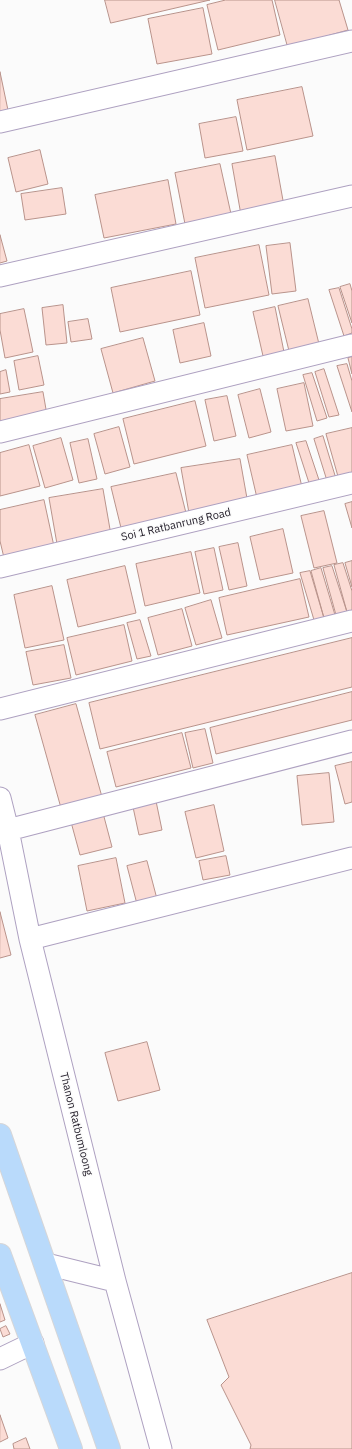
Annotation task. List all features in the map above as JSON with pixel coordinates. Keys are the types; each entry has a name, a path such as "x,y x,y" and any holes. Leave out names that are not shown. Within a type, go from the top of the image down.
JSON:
{"main road":[{"path":"0,1135 109,1449"},
{"path":"0,1255 71,1449"}],"street":[{"path":"0,122 352,41"},
{"path":"0,276 352,196"},
{"path":"0,432 352,345"},
{"name":"Soi 1 Ratbanrung Road","path":"0,567 352,483"},
{"path":"0,709 352,621"},
{"path":"8,830 352,741"},
{"name":"Thanon Ratbumloong","path":"0,798 30,939 114,1281 161,1449"},
{"path":"30,939 352,858"},
{"path":"46,1264 114,1281"},
{"path":"0,1359 33,1343"}],"building":[{"path":"105,0 210,0 111,23"},
{"path":"226,0 272,0 280,35 218,50 207,5"},
{"path":"275,0 339,0 348,30 288,47"},
{"path":"203,8 212,54 157,64 148,19"},
{"path":"0,72 9,115 0,116"},
{"path":"302,87 313,136 247,150 237,100"},
{"path":"236,117 243,151 205,158 199,124"},
{"path":"40,150 48,184 16,192 8,158"},
{"path":"275,156 284,206 241,215 232,164"},
{"path":"220,164 231,214 185,224 175,173"},
{"path":"168,180 176,224 104,238 95,195"},
{"path":"62,188 66,214 25,220 21,194"},
{"path":"0,235 7,261 0,263"},
{"path":"290,243 296,291 272,294 266,246"},
{"path":"259,245 269,295 205,308 195,258"},
{"path":"191,271 200,315 120,332 111,288"},
{"path":"350,284 352,291 352,323 340,287"},
{"path":"339,288 352,329 352,333 344,336 329,290"},
{"path":"308,299 319,344 289,351 278,306"},
{"path":"63,305 67,343 46,345 42,308"},
{"path":"275,307 284,352 263,356 253,312"},
{"path":"24,309 33,352 5,358 0,330 0,314"},
{"path":"88,319 92,339 71,342 68,322"},
{"path":"204,323 211,356 180,363 173,330"},
{"path":"143,338 155,381 113,393 101,349"},
{"path":"38,356 44,385 19,390 14,361"},
{"path":"352,357 352,374 348,358"},
{"path":"347,364 352,381 352,412 337,366"},
{"path":"324,369 339,415 329,417 315,372"},
{"path":"6,370 10,392 0,394 0,372"},
{"path":"312,373 327,418 317,421 303,375"},
{"path":"304,383 313,426 286,431 277,389"},
{"path":"260,389 271,432 249,438 238,395"},
{"path":"43,392 47,415 0,423 0,399"},
{"path":"227,396 236,436 214,441 205,400"},
{"path":"195,401 206,446 134,464 123,419"},
{"path":"119,427 130,467 105,474 94,434"},
{"path":"352,428 352,477 339,480 326,434"},
{"path":"323,436 337,482 328,484 314,439"},
{"path":"61,438 73,480 45,488 33,446"},
{"path":"88,439 97,479 79,483 70,443"},
{"path":"306,441 321,486 311,489 296,443"},
{"path":"29,445 40,486 0,496 0,453"},
{"path":"292,445 302,487 257,498 247,455"},
{"path":"240,459 248,504 189,513 181,468"},
{"path":"176,473 187,517 122,532 111,487"},
{"path":"103,489 111,535 57,544 49,498"},
{"path":"44,500 55,551 5,562 0,541 0,510"},
{"path":"352,502 352,528 345,504"},
{"path":"324,511 337,563 314,568 301,516"},
{"path":"283,529 293,573 260,580 250,537"},
{"path":"238,543 247,586 229,590 219,547"},
{"path":"214,548 223,590 204,594 195,552"},
{"path":"191,552 200,593 145,606 136,564"},
{"path":"352,561 352,587 345,563"},
{"path":"343,563 352,591 352,611 347,612 334,565"},
{"path":"125,566 136,613 78,627 67,580"},
{"path":"332,566 347,612 336,615 323,568"},
{"path":"321,568 335,615 324,618 311,571"},
{"path":"310,571 324,618 314,620 300,573"},
{"path":"300,579 309,617 227,635 219,598"},
{"path":"52,586 64,640 25,648 14,595"},
{"path":"211,600 222,638 196,645 185,608"},
{"path":"182,609 192,646 158,655 148,618"},
{"path":"140,620 151,656 137,659 127,623"},
{"path":"124,625 132,661 76,675 67,638"},
{"path":"352,638 352,687 100,749 89,703"},
{"path":"64,645 71,678 33,685 26,652"},
{"path":"352,692 352,720 216,754 210,728"},
{"path":"76,704 102,797 61,808 35,715"},
{"path":"205,729 213,763 193,768 185,733"},
{"path":"182,733 191,768 116,787 107,752"},
{"path":"352,762 352,802 345,804 335,766"},
{"path":"329,773 334,822 302,825 297,776"},
{"path":"156,801 162,830 139,835 133,807"},
{"path":"214,805 224,851 196,858 185,812"},
{"path":"103,813 112,847 80,855 71,822"},
{"path":"226,856 230,875 203,880 199,861"},
{"path":"116,858 125,903 87,911 78,866"},
{"path":"147,861 157,899 137,904 127,866"},
{"path":"0,912 11,955 0,958"},
{"path":"147,1042 160,1090 118,1101 105,1053"},
{"path":"352,1273 352,1449 250,1449 251,1445 221,1385 229,1377 207,1320"},
{"path":"0,1304 5,1320 0,1322"},
{"path":"6,1326 10,1334 3,1337 0,1329"},
{"path":"0,1415 8,1438 0,1442"},
{"path":"26,1438 30,1449 14,1449 13,1444"}]}
